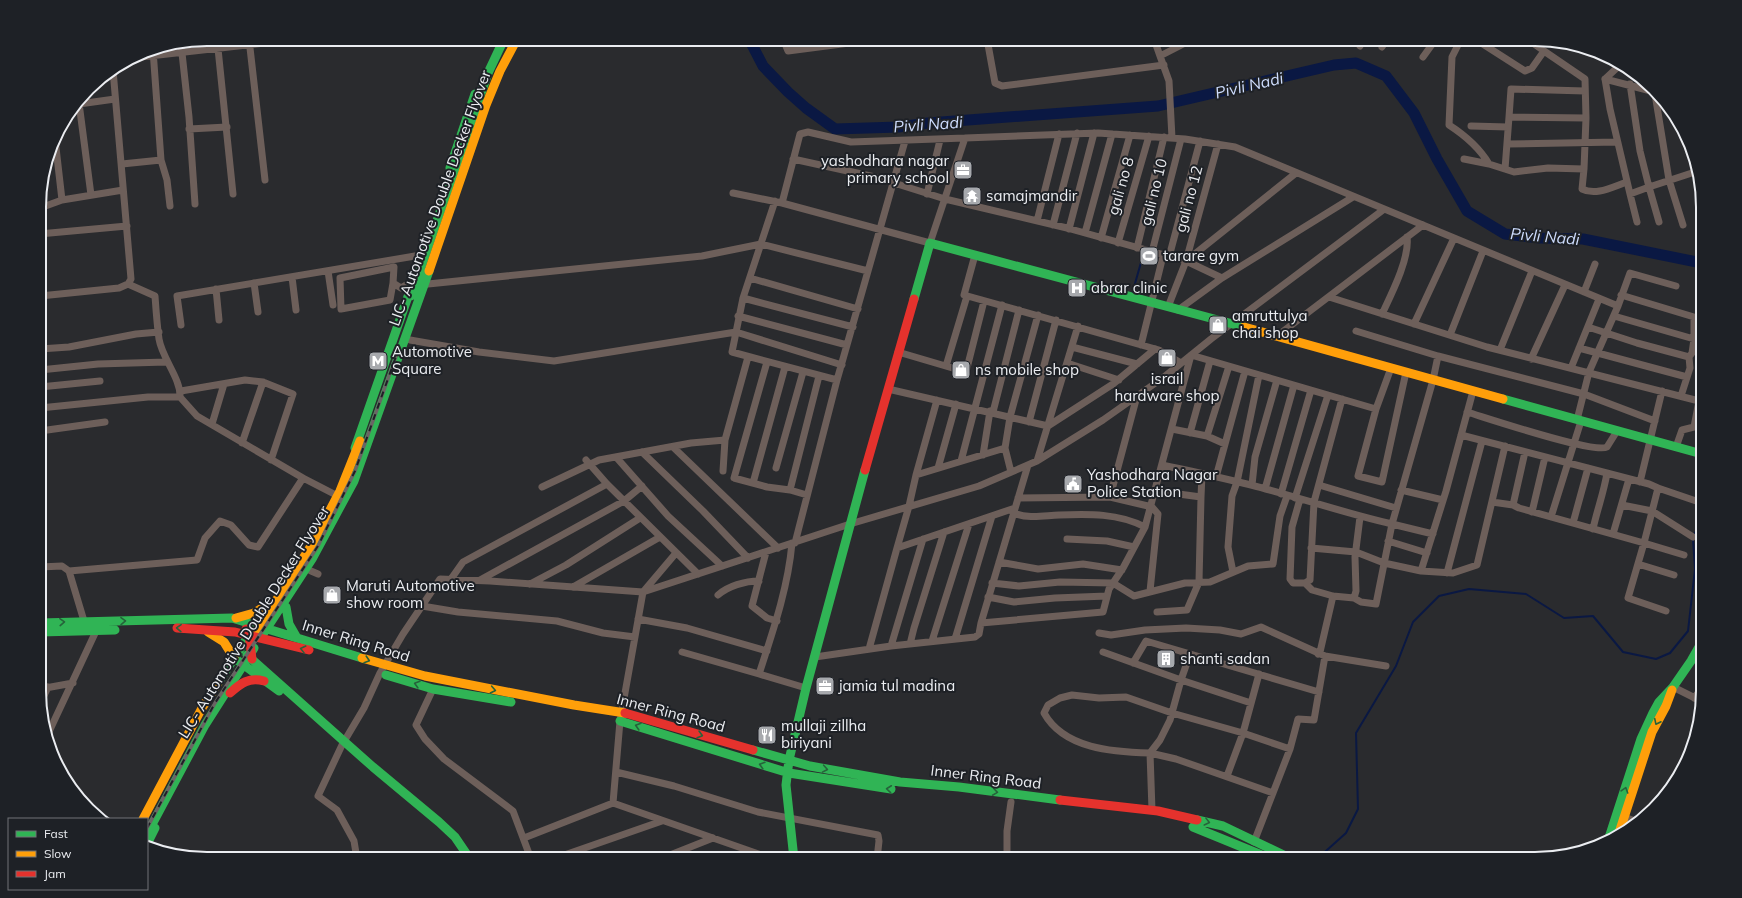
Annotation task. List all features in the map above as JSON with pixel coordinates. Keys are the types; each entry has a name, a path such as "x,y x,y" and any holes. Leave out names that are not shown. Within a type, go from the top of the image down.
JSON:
{"main road":[{"path":"144,818 202,708 315,535 336,495 354,450 413,281 465,122 484,72 497,46"},
{"name":"LIC- Automotive Double Decker Flyover","path":"148,818 198,722 311,546 340,491 362,437 488,73 501,46"},
{"name":"LIC- Automotive Double Decker Flyover","path":"148,832 205,725 231,681 298,582 337,516 350,488 479,126 498,76 513,46"},
{"path":"149,841 217,714 259,648 262,639 271,630 286,607 314,572 352,491 428,284 483,126 513,54 518,46"},
{"path":"793,852 786,785 789,773 789,760 806,688 850,524 930,243 1152,301 1178,310 1696,452"},
{"path":"232,618 250,614 270,603"},
{"path":"286,607 287,620 290,628 297,638"},
{"path":"232,618 243,625 249,635 250,662"},
{"name":"Inner Ring Road","path":"46,631 98,626 232,618 245,620 383,669 433,689 621,716 789,773 862,786 1172,820 1208,832 1253,852"},
{"name":"Inner Ring Road","path":"46,623 84,621 98,626 170,627 249,635 383,669 425,676 621,716 810,766 900,782 959,787 1152,810 1223,826 1276,852"},
{"path":"200,629 219,636 237,654 270,678 448,835 460,852"},
{"path":"259,648 273,645 288,645"},
{"path":"259,648 259,660 270,678"},
{"path":"1613,831 1620,816 1647,726 1659,702 1674,686 1696,653"},
{"path":"230,693 249,678 270,678"},
{"path":"343,743 439,822 455,837 465,852"},
{"path":"1619,828 1620,816"}],"street":[{"path":"218,46 233,194"},
{"path":"195,204 181,48 219,49 232,46"},
{"path":"249,46 265,180"},
{"path":"786,46 788,50 812,46"},
{"path":"988,46 995,83 1002,86 1164,65"},
{"path":"1137,248 1168,138 1172,118 1169,81 1156,46"},
{"path":"1160,56 1179,46"},
{"path":"1423,57 1431,46"},
{"path":"1458,46 1452,57 1449,125 1465,135 1482,151 1489,164"},
{"path":"1486,46 1525,71 1532,68 1544,51"},
{"path":"1537,46 1585,79 1586,118 1582,188 1589,192 1627,182"},
{"path":"154,55 161,160 167,180 170,206"},
{"path":"1605,79 1616,69"},
{"path":"46,295 119,288 128,284 131,279 128,226 114,99 113,76"},
{"path":"1605,79 1644,88"},
{"path":"1605,79 1637,222"},
{"path":"1630,84 1640,151 1659,222"},
{"path":"1505,169 1511,89 1585,92"},
{"path":"85,102 114,99"},
{"path":"1656,101 1669,180 1683,225"},
{"path":"80,108 91,195"},
{"path":"1509,117 1586,118"},
{"path":"1471,126 1508,127"},
{"path":"189,129 227,127"},
{"path":"837,380 732,352 738,316 761,244 793,159 800,134 808,132 851,142 940,140 1094,133 1181,139 1235,147 1383,210 1423,225 1618,306"},
{"path":"1052,225 1077,133"},
{"path":"1069,229 1094,133"},
{"path":"1037,221 1059,134"},
{"path":"1085,233 1112,134"},
{"path":"1101,238 1130,135"},
{"name":"gali no 8","path":"1118,242 1149,136"},
{"path":"733,193 777,202 930,243 965,138"},
{"name":"gali no 10","path":"1152,252 1181,139"},
{"path":"927,194 940,140"},
{"path":"759,674 777,621 794,543 820,450 837,380 905,141"},
{"path":"1141,345 1152,301 1200,141"},
{"path":"1507,144 1618,142"},
{"name":"gali no 12","path":"1168,307 1186,261 1218,144"},
{"path":"56,151 62,200"},
{"path":"793,159 894,183 945,199 1118,242 1186,261 1222,278"},
{"path":"1464,159 1489,164 1514,172 1548,168 1584,169"},
{"path":"122,164 161,160"},
{"path":"1186,261 1296,173"},
{"path":"1630,194 1692,173"},
{"path":"46,206 62,200 123,190"},
{"path":"1178,310 1222,278 1353,196"},
{"path":"356,852 354,841 337,810 318,796 343,743 364,708 383,669 403,634 440,579 480,580 643,592 850,524 979,486 1037,461 1103,420 1181,364 1383,210"},
{"path":"1277,336 1423,225"},
{"path":"46,233 128,226"},
{"path":"1382,314 1402,265 1408,243 1407,237"},
{"path":"1414,324 1454,238"},
{"path":"393,283 401,288 413,281 428,284 702,256 761,244 868,271"},
{"path":"1450,335 1483,251"},
{"path":"181,325 177,296 421,255"},
{"path":"975,255 964,295 1155,349 1181,364"},
{"path":"1584,292 1595,264"},
{"path":"394,268 393,283 390,300 341,309 340,278 394,268"},
{"path":"328,271 333,305"},
{"path":"1500,350 1532,271"},
{"path":"1551,517 1574,443 1589,372 1614,316 1630,273 1676,286"},
{"path":"292,277 296,310"},
{"path":"750,278 858,309"},
{"path":"254,283 258,312"},
{"path":"128,284 155,296 159,332 158,338 166,362 180,394 197,416 271,460 336,495"},
{"path":"1531,359 1565,285"},
{"path":"216,290 219,320"},
{"path":"1622,295 1694,317 1694,339 1692,353 1689,357 1690,368 1681,396"},
{"path":"946,366 967,296"},
{"path":"1329,297 1531,359 1589,372 1696,400"},
{"path":"743,298 853,327"},
{"path":"1571,368 1599,299"},
{"path":"898,352 966,372 984,301"},
{"path":"961,461 1002,305"},
{"path":"983,454 992,412 1019,310"},
{"path":"738,316 848,345"},
{"path":"1011,472 1005,448 1010,417 1038,316"},
{"path":"1614,316 1694,339"},
{"path":"1029,422 1056,320"},
{"path":"1037,461 1078,326"},
{"path":"1588,327 1606,334 1689,357"},
{"path":"1356,330 1438,356 1584,394 1655,421"},
{"path":"46,349 69,347 136,334 159,332"},
{"path":"410,340 479,352 554,361 736,332 842,365"},
{"path":"1072,347 1137,364"},
{"path":"1579,348 1637,364 1644,364 1687,377"},
{"path":"888,389 1048,426 1119,380 1155,349"},
{"path":"1192,355 1376,409"},
{"path":"981,623 1102,612 1113,583 1122,570 1145,527 1152,507 1192,355"},
{"path":"1305,583 1312,590 1333,596 1354,598 1361,602 1376,604 1396,508 1433,380 1438,356"},
{"path":"723,471 725,440 748,357"},
{"path":"1190,432 1210,360"},
{"path":"46,369 98,364 166,362"},
{"path":"767,362 734,478 807,495"},
{"path":"1067,363 1119,380"},
{"path":"1207,436 1229,366"},
{"path":"753,483 785,367"},
{"path":"1391,368 1376,409 1358,476 1382,482 1406,372"},
{"path":"1216,477 1245,371"},
{"path":"776,468 803,372"},
{"path":"1233,572 1228,547 1232,496 1237,482 1259,375"},
{"path":"790,490 819,376"},
{"path":"46,407 180,394 245,380 263,382 293,394 271,460"},
{"path":"1252,485 1255,457 1277,380"},
{"path":"46,386 100,382"},
{"path":"242,442 263,382"},
{"path":"212,424 224,384"},
{"path":"1265,489 1294,385"},
{"path":"992,583 1019,586 1060,582 1113,583 1134,596 1185,583 1210,582 1248,566 1273,564 1284,495 1311,390"},
{"path":"1422,571 1473,391"},
{"path":"1640,482 1662,392"},
{"path":"1328,395 1298,498 1292,527 1290,579 1293,582 1305,583 1310,580 1314,502 1342,399"},
{"path":"1110,498 1137,396"},
{"path":"869,649 937,400"},
{"path":"938,468 956,404"},
{"path":"1467,412 1574,443 1604,448 1607,447 1616,431"},
{"path":"1676,447 1682,430 1694,427 1696,417"},
{"path":"46,430 106,422"},
{"path":"1172,429 1207,436 1225,444"},
{"path":"1461,435 1640,482 1696,501"},
{"path":"542,487 588,463 599,460 673,447 725,440"},
{"path":"1447,573 1482,441"},
{"path":"1311,548 1356,552 1384,563 1422,571 1453,574 1477,566 1505,446"},
{"path":"673,447 778,548"},
{"path":"916,475 1005,448"},
{"path":"642,452 703,511 748,558"},
{"path":"1512,505 1525,452"},
{"path":"616,457 668,516 722,566"},
{"path":"1532,512 1545,457"},
{"path":"588,463 640,518 698,574"},
{"path":"815,656 975,637 979,634 992,583 1028,465"},
{"path":"1162,465 1252,485 1314,502 1360,517 1433,534"},
{"path":"1573,523 1588,468"},
{"path":"1593,529 1600,499 1604,490 1607,473"},
{"path":"1157,612 1187,610 1199,582 1202,474"},
{"path":"69,571 197,560 205,538 220,521 231,525 249,545 258,547 303,478"},
{"path":"1613,534 1629,479"},
{"path":"451,579 464,562 607,484"},
{"path":"1319,485 1396,508"},
{"path":"480,580 624,501 642,486"},
{"path":"1658,488 1628,598 1666,611"},
{"path":"1401,490 1443,500"},
{"path":"1156,491 1197,495 1201,497"},
{"path":"1018,498 1110,498 1152,507 1158,514 1150,591"},
{"path":"1492,502 1512,505 1684,555"},
{"path":"1622,505 1652,511 1693,537"},
{"path":"897,548 1014,510 1026,517 1101,514 1132,520 1145,527"},
{"path":"954,639 992,516"},
{"path":"1354,598 1356,591 1356,552 1360,517"},
{"path":"530,584 566,565 640,518"},
{"path":"932,641 968,524"},
{"path":"910,644 944,532"},
{"path":"573,587 660,537"},
{"path":"891,646 923,539"},
{"path":"1067,539 1107,541 1134,547"},
{"path":"1388,541 1427,553"},
{"path":"766,552 752,606 767,618 777,621"},
{"path":"613,803 621,716 643,592 676,553"},
{"path":"999,562 1038,569 1083,564 1122,570"},
{"path":"1638,564 1674,575"},
{"path":"46,567 62,566 69,571 84,621"},
{"path":"718,596 724,590 750,581 759,581"},
{"path":"988,597 1014,602 1055,598 1107,596"},
{"path":"1318,654 1320,652 1333,596"},
{"path":"422,606 458,612 557,620 603,633 635,637"},
{"path":"638,619 687,628 767,652"},
{"path":"50,728 73,683 98,626"},
{"path":"1100,633 1111,634 1145,630 1186,628 1220,630 1241,634 1261,627 1318,654 1386,666"},
{"path":"1133,663 1146,641 1319,692"},
{"path":"682,652 806,688"},
{"path":"1103,652 1180,680 1252,703"},
{"path":"1152,810 1150,753 1165,732 1172,713 1180,680 1190,654"},
{"path":"1254,842 1290,749 1298,719 1314,720 1325,656"},
{"path":"1227,776 1243,733 1259,674"},
{"path":"46,691 48,687 73,683"},
{"path":"1674,686 1696,698"},
{"path":"433,689 416,725 444,759 513,811 529,852"},
{"path":"1273,793 1176,759 1150,753 1109,751 1072,739 1050,724 1044,713 1048,704 1060,698 1072,695 1099,698 1126,697 1172,713 1243,733 1290,749"},
{"path":"616,772 666,784 758,812 878,835 878,852"},
{"path":"1007,852 1007,831 1011,802"},
{"path":"524,838 613,803 752,852"},
{"path":"1620,816 1632,820"},
{"path":"573,852 662,821"},
{"path":"678,852 713,838"}],"waterway":[{"name":"Pivli Nadi","path":"753,46 763,66 788,92 806,108 835,129 899,127 928,123 1158,106 1334,65 1356,63 1386,76 1414,113 1437,159 1467,211 1505,234 1540,238 1583,239 1696,262"},
{"path":"1132,294 1144,252"},
{"path":"1694,535 1696,531"},
{"path":"1325,852 1346,833 1358,809 1356,733 1396,666 1413,622 1439,596 1469,589 1526,594 1564,618 1593,616 1623,652 1656,659 1670,653 1688,631 1695,569 1693,539"}],"railway":[{"path":"148,826 215,703 318,546 355,471 399,348"}],"traffic: fast":[{"path":"411,296 488,73 501,46"},
{"path":"450,168 475,94"},
{"path":"914,299 930,243 1244,327"},
{"path":"263,634 312,559 354,481 429,271"},
{"path":"355,448 411,288"},
{"path":"1503,399 1696,452"},
{"path":"793,852 786,785 789,760 806,688 865,470"},
{"path":"286,607 289,624 297,638"},
{"path":"46,623 232,618 362,658"},
{"path":"46,632 115,630"},
{"path":"218,683 251,632"},
{"path":"148,832 205,725 254,648"},
{"path":"1611,832 1641,739 1653,713 1659,702 1673,687 1696,652"},
{"path":"247,655 373,767 439,822 455,837 465,852"},
{"path":"237,660 279,691"},
{"path":"386,675 433,689 511,702"},
{"path":"620,721 789,773 891,789"},
{"path":"753,750 810,766 900,782 959,787 1060,800"},
{"path":"1197,820 1223,826 1277,852"},
{"path":"1193,827 1254,852"},
{"path":"149,841 155,828"}],"traffic: slow":[{"path":"429,271 486,105 500,71 513,46"},
{"path":"1244,327 1503,399"},
{"path":"256,632 311,546 340,491 360,441"},
{"path":"236,618 254,613 270,603"},
{"path":"208,632 224,642 234,658"},
{"path":"362,658 425,676 574,705 625,713"},
{"path":"144,818 202,708 218,683"},
{"path":"1621,827 1652,732 1666,706 1672,690"}],"traffic: jam":[{"path":"865,470 914,299"},
{"path":"177,628 235,632 309,650"},
{"path":"246,629 249,635 252,659"},
{"path":"230,693 238,686 250,680 264,681"},
{"path":"625,713 753,750"},
{"path":"1060,800 1158,811 1197,820"}],"place":[{"name":"yashodhara nagar primary school","path":"963,170"},
{"name":"samajmandir","path":"972,196"},
{"name":"tarare gym","path":"1149,256"},
{"name":"abrar clinic","path":"1077,288"},
{"name":"amruttulya chai shop","path":"1218,325"},
{"name":"israil hardware shop","path":"1167,358"},
{"name":"Automotive Square","path":"378,361"},
{"name":"ns mobile shop","path":"961,370"},
{"name":"Yashodhara Nagar Police Station","path":"1073,484"},
{"name":"Maruti Automotive show room","path":"332,595"},
{"name":"shanti sadan","path":"1166,659"},
{"name":"jamia tul madina","path":"825,686"},
{"name":"mullaji zillha biriyani","path":"767,735"}]}
